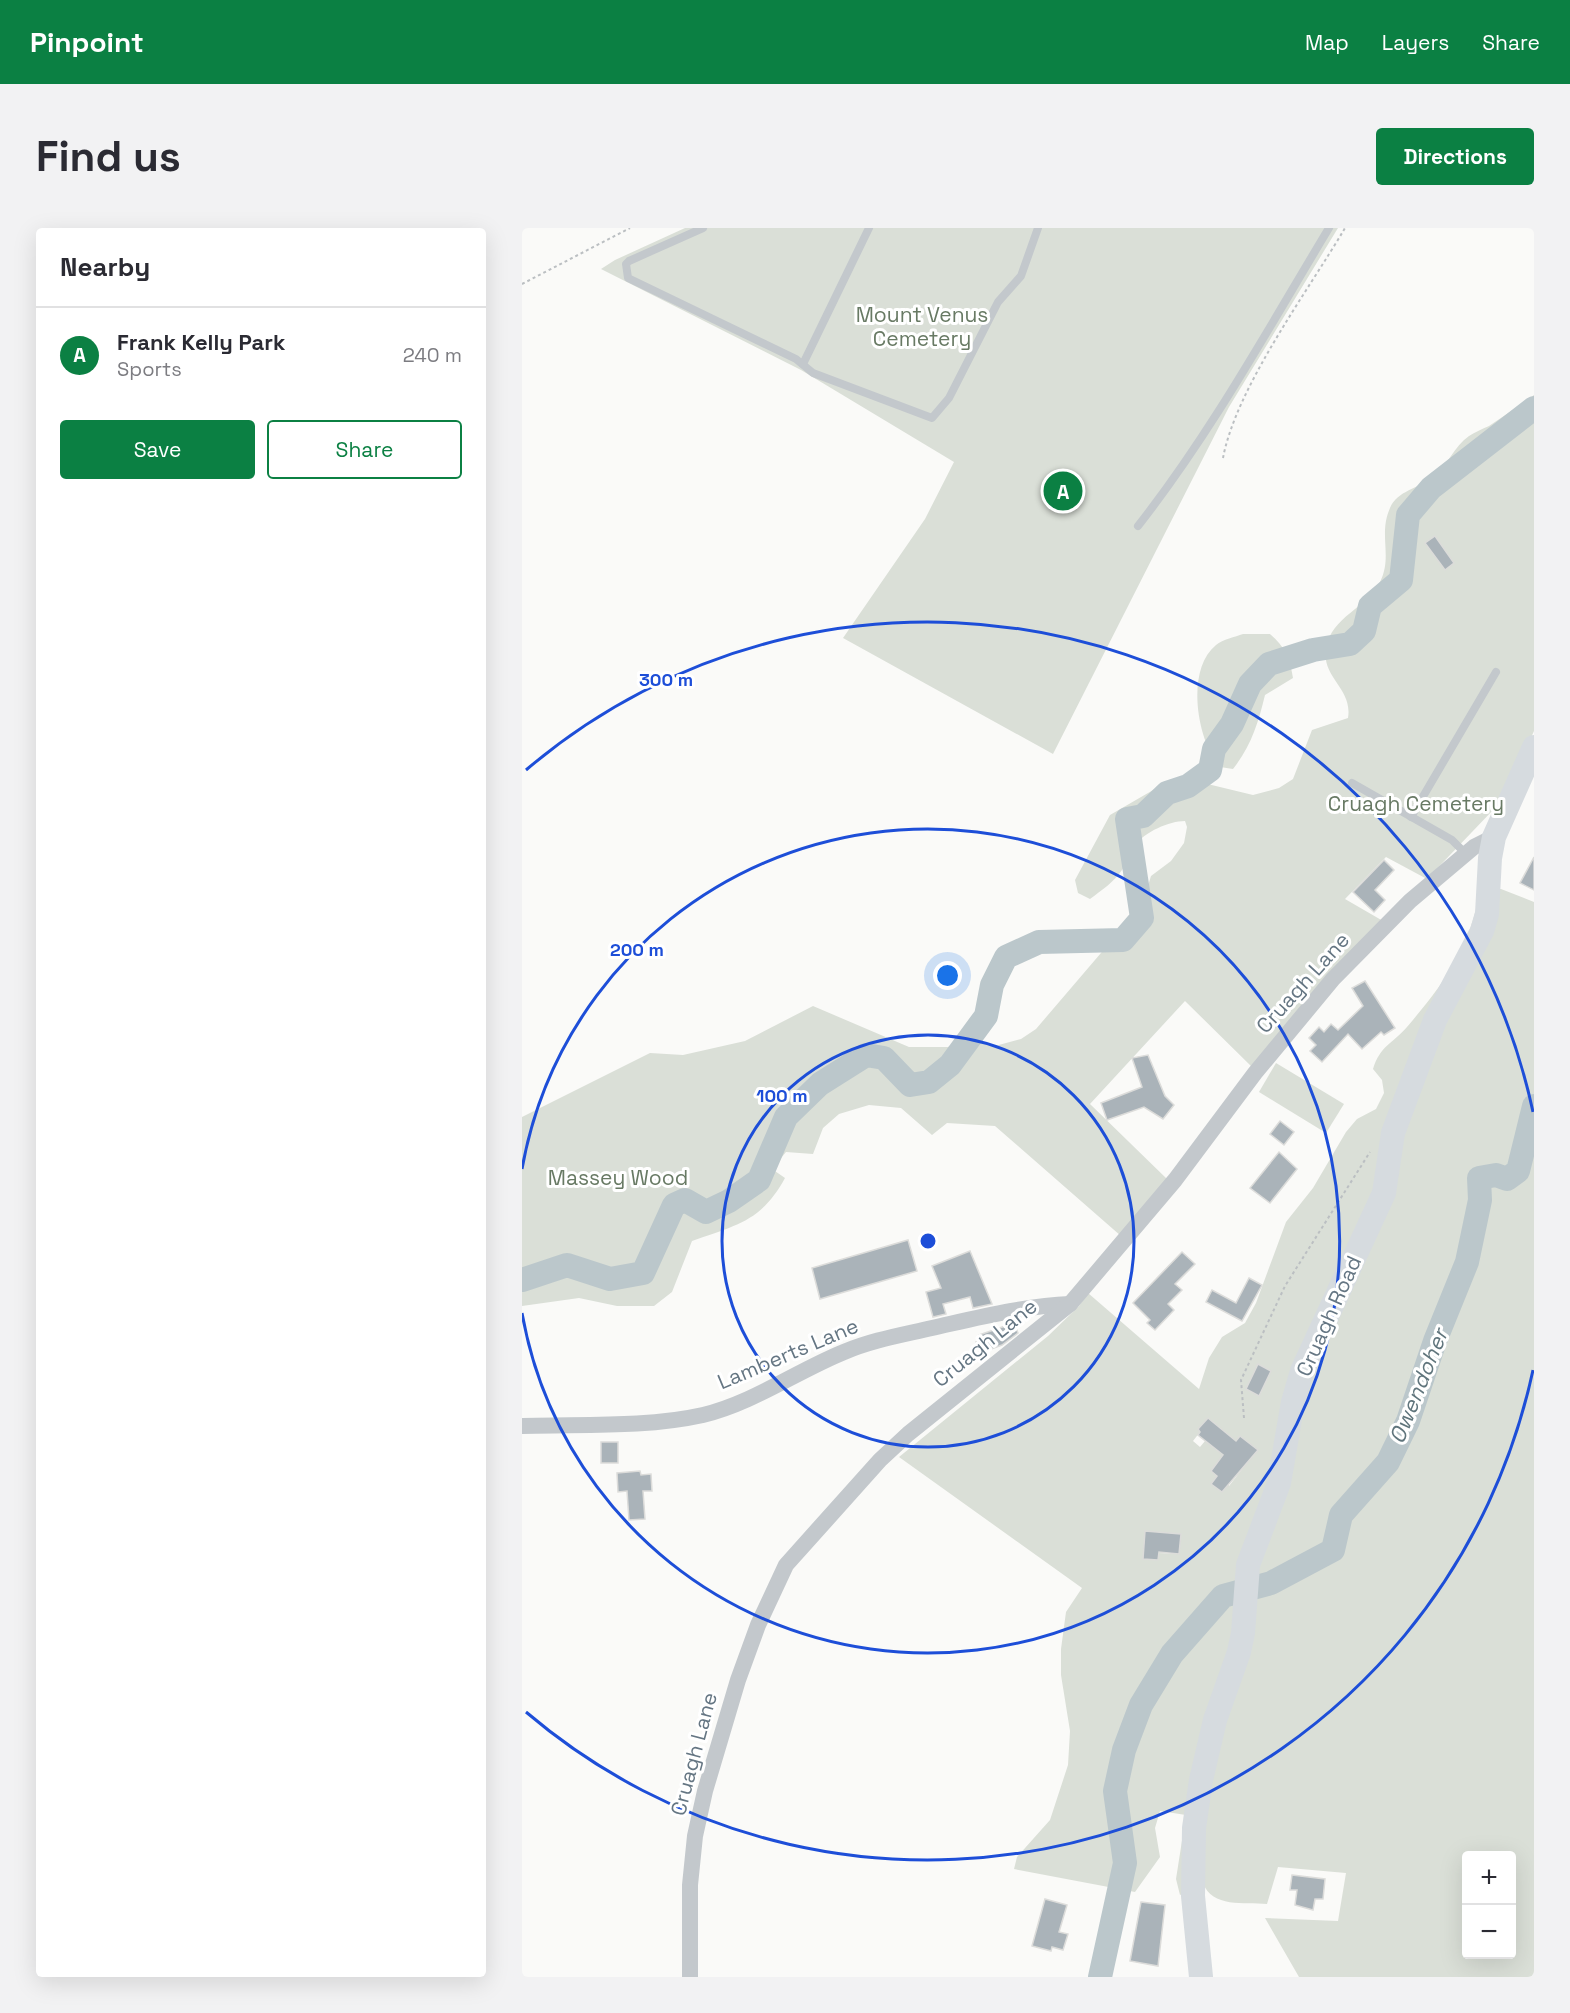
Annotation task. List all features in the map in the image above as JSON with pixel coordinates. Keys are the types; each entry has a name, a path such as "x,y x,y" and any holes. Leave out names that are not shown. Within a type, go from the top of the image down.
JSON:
{"main road":[{"name":"Cruagh Road","path":"1200,1977 1193,1896 1194,1828 1207,1748 1239,1652 1243,1633 1248,1565 1279,1483 1293,1402 1302,1371 1384,1193 1393,1134 1435,1020 1482,931 1487,914 1490,858 1494,837 1534,747"}],"street":[{"name":"Cruagh Lane","path":"690,1977 690,1885 695,1836 705,1791 738,1680 758,1624 786,1565 880,1460 908,1434 1070,1304 1175,1180 1255,1073 1333,979 1410,901 1466,854 1494,837"},
{"name":"Lamberts Lane","path":"522,1426 660,1421 704,1414 751,1397 808,1368 878,1340 1047,1305 1070,1304"}],"lane":[{"path":"703,228 629,261 626,264 628,278 803,364 804,368 813,373 932,418 949,398 998,302 1021,276 1038,228"},
{"path":"803,364 869,228"},
{"path":"1138,526 1174,480 1329,228"},
{"path":"1411,817 1496,672"},
{"path":"1352,783 1452,840 1466,854"}],"path":[{"path":"522,284 630,228"},
{"path":"1223,458 1226,441 1246,394 1345,228"},
{"path":"1244,1418 1241,1380 1285,1286 1373,1146"}],"green space":[{"name":"Mount Venus Cemetery","path":"685,228 1338,228 1229,407 1053,754 843,638 925,519 954,462 801,370 601,269 615,260"},
{"path":"1534,395 1534,731 1513,778 1494,809 1427,879 1386,857 1345,899 1383,921 1252,1067 1185,1001 1090,1104 1167,1179 1121,1236 995,1126 947,1123 932,1135 901,1108 869,1105 839,1114 823,1128 813,1154 786,1152 772,1169 785,1178 767,1204 757,1213 734,1226 692,1241 672,1292 654,1306 617,1306 579,1298 522,1306 522,1117 650,1053 683,1055 745,1041 813,1006 909,1047 948,1047 966,1039 995,1046 1021,1039 1036,1029 1142,905 1151,876 1171,861 1184,843 1187,827 1185,821 1172,823 1151,832 1135,845 1124,867 1108,886 1090,899 1078,893 1075,880 1110,815 1167,782 1191,780 1253,795 1279,788 1293,779 1312,730 1348,718 1346,699 1328,667 1326,648 1335,628 1374,591 1380,582 1385,563 1385,527 1393,502 1438,473 1459,445 1469,436 1489,426"},
{"path":"1243,634 1270,634 1286,653 1293,678 1265,695 1253,734 1245,752 1233,769 1220,767 1205,740 1200,724 1198,688 1200,671 1206,656 1219,643"},
{"path":"1501,889 1534,902 1534,1977 1299,1977 1265,1918 1338,1921 1346,1873 1278,1867 1267,1904 1221,1900 1207,1891 1203,1883 1180,1895 1176,1879 1186,1815 1160,1811 1155,1828 1160,1857 1135,1892 1014,1869 1017,1857 1050,1820 1068,1765 1070,1731 1061,1675 1061,1649 1066,1612 1082,1588 899,1457 1048,1336 1079,1306 1088,1293 1199,1389 1209,1358 1222,1337 1245,1323 1256,1303 1286,1222 1313,1188 1346,1132 1357,1119 1376,1109 1384,1093 1382,1080 1373,1069 1379,1055 1402,1033 1444,980 1462,948 1480,891","holes":["1208,1418 1236,1441 1240,1436 1257,1450 1229,1486 1223,1455 1205,1441 1200,1447 1193,1441 1200,1432 1198,1429","1145,1531 1181,1534 1179,1554 1159,1553 1158,1560 1143,1559"]},
{"path":"1276,1063 1344,1104 1326,1133 1259,1092"}],"building":[{"path":"1435,536 1454,563 1445,570 1425,543"},
{"path":"1534,857 1534,890 1520,883"},
{"path":"1384,860 1394,870 1375,890 1385,900 1374,912 1353,892"},
{"path":"1365,981 1395,1028 1384,1035 1381,1032 1362,1049 1348,1034 1322,1062 1310,1051 1316,1045 1309,1038 1319,1027 1324,1032 1331,1024 1338,1030 1363,1006 1352,988"},
{"path":"1148,1055 1165,1096 1174,1105 1163,1119 1144,1107 1107,1120 1101,1103 1142,1087 1132,1058"},
{"path":"1280,1121 1294,1132 1284,1145 1270,1134"},
{"path":"1279,1152 1297,1169 1270,1203 1250,1188"},
{"path":"908,1240 917,1271 820,1299 812,1268"},
{"path":"970,1251 992,1304 973,1308 970,1297 943,1304 946,1314 933,1317 926,1292 941,1288 932,1266"},
{"path":"1182,1252 1195,1264 1175,1284 1182,1290 1168,1304 1174,1310 1155,1330 1147,1323 1150,1320 1133,1303"},
{"path":"1249,1278 1262,1285 1242,1321 1206,1302 1212,1290 1236,1303"},
{"path":"1014,1323 1018,1333 1002,1345 980,1353 976,1342 981,1341 979,1335"},
{"path":"1258,1364 1271,1371 1259,1396 1246,1389"},
{"path":"1208,1418 1236,1441 1240,1436 1258,1450 1222,1492 1211,1484 1217,1476 1211,1471 1223,1455 1198,1435 1200,1432 1198,1429"},
{"path":"601,1442 618,1442 618,1463 601,1463"},
{"path":"640,1471 641,1475 651,1474 652,1491 643,1491 645,1519 629,1520 627,1491 618,1492 617,1473"},
{"path":"1145,1531 1181,1534 1179,1554 1159,1552 1158,1560 1143,1559"},
{"path":"1292,1875 1325,1879 1323,1899 1315,1899 1313,1910 1295,1905 1297,1890 1290,1890"},
{"path":"1045,1899 1067,1905 1059,1932 1068,1934 1063,1950 1052,1947 1051,1951 1032,1946"},
{"path":"1141,1902 1165,1905 1158,1966 1130,1961"}],"waterway":[{"path":"522,1280 567,1265 610,1279 643,1273 674,1205 685,1200 706,1212 729,1201 759,1180 786,1117 820,1084 866,1055 884,1058 910,1085 929,1082 950,1065 986,1016 992,985 1006,957 1039,942 1123,940 1142,918 1127,819 1143,816 1167,793 1188,786 1210,770 1214,749 1232,724 1250,684 1269,664 1313,650 1350,644 1364,631 1370,606 1401,580 1408,515 1431,488 1534,408"},
{"name":"Owendoher","path":"1100,1977 1125,1863 1115,1791 1124,1750 1141,1705 1172,1654 1223,1596 1271,1583 1333,1550 1341,1515 1388,1462 1408,1421 1435,1341 1467,1262 1480,1200 1479,1178 1496,1175 1507,1179 1518,1171 1534,1106"}],"place":[{"name":"Frank Kelly Park","path":"1063,491"}],"park label":[{"name":"Cruagh Cemetery","path":"1416,804"},
{"name":"Massey Wood","path":"618,1178"}]}
